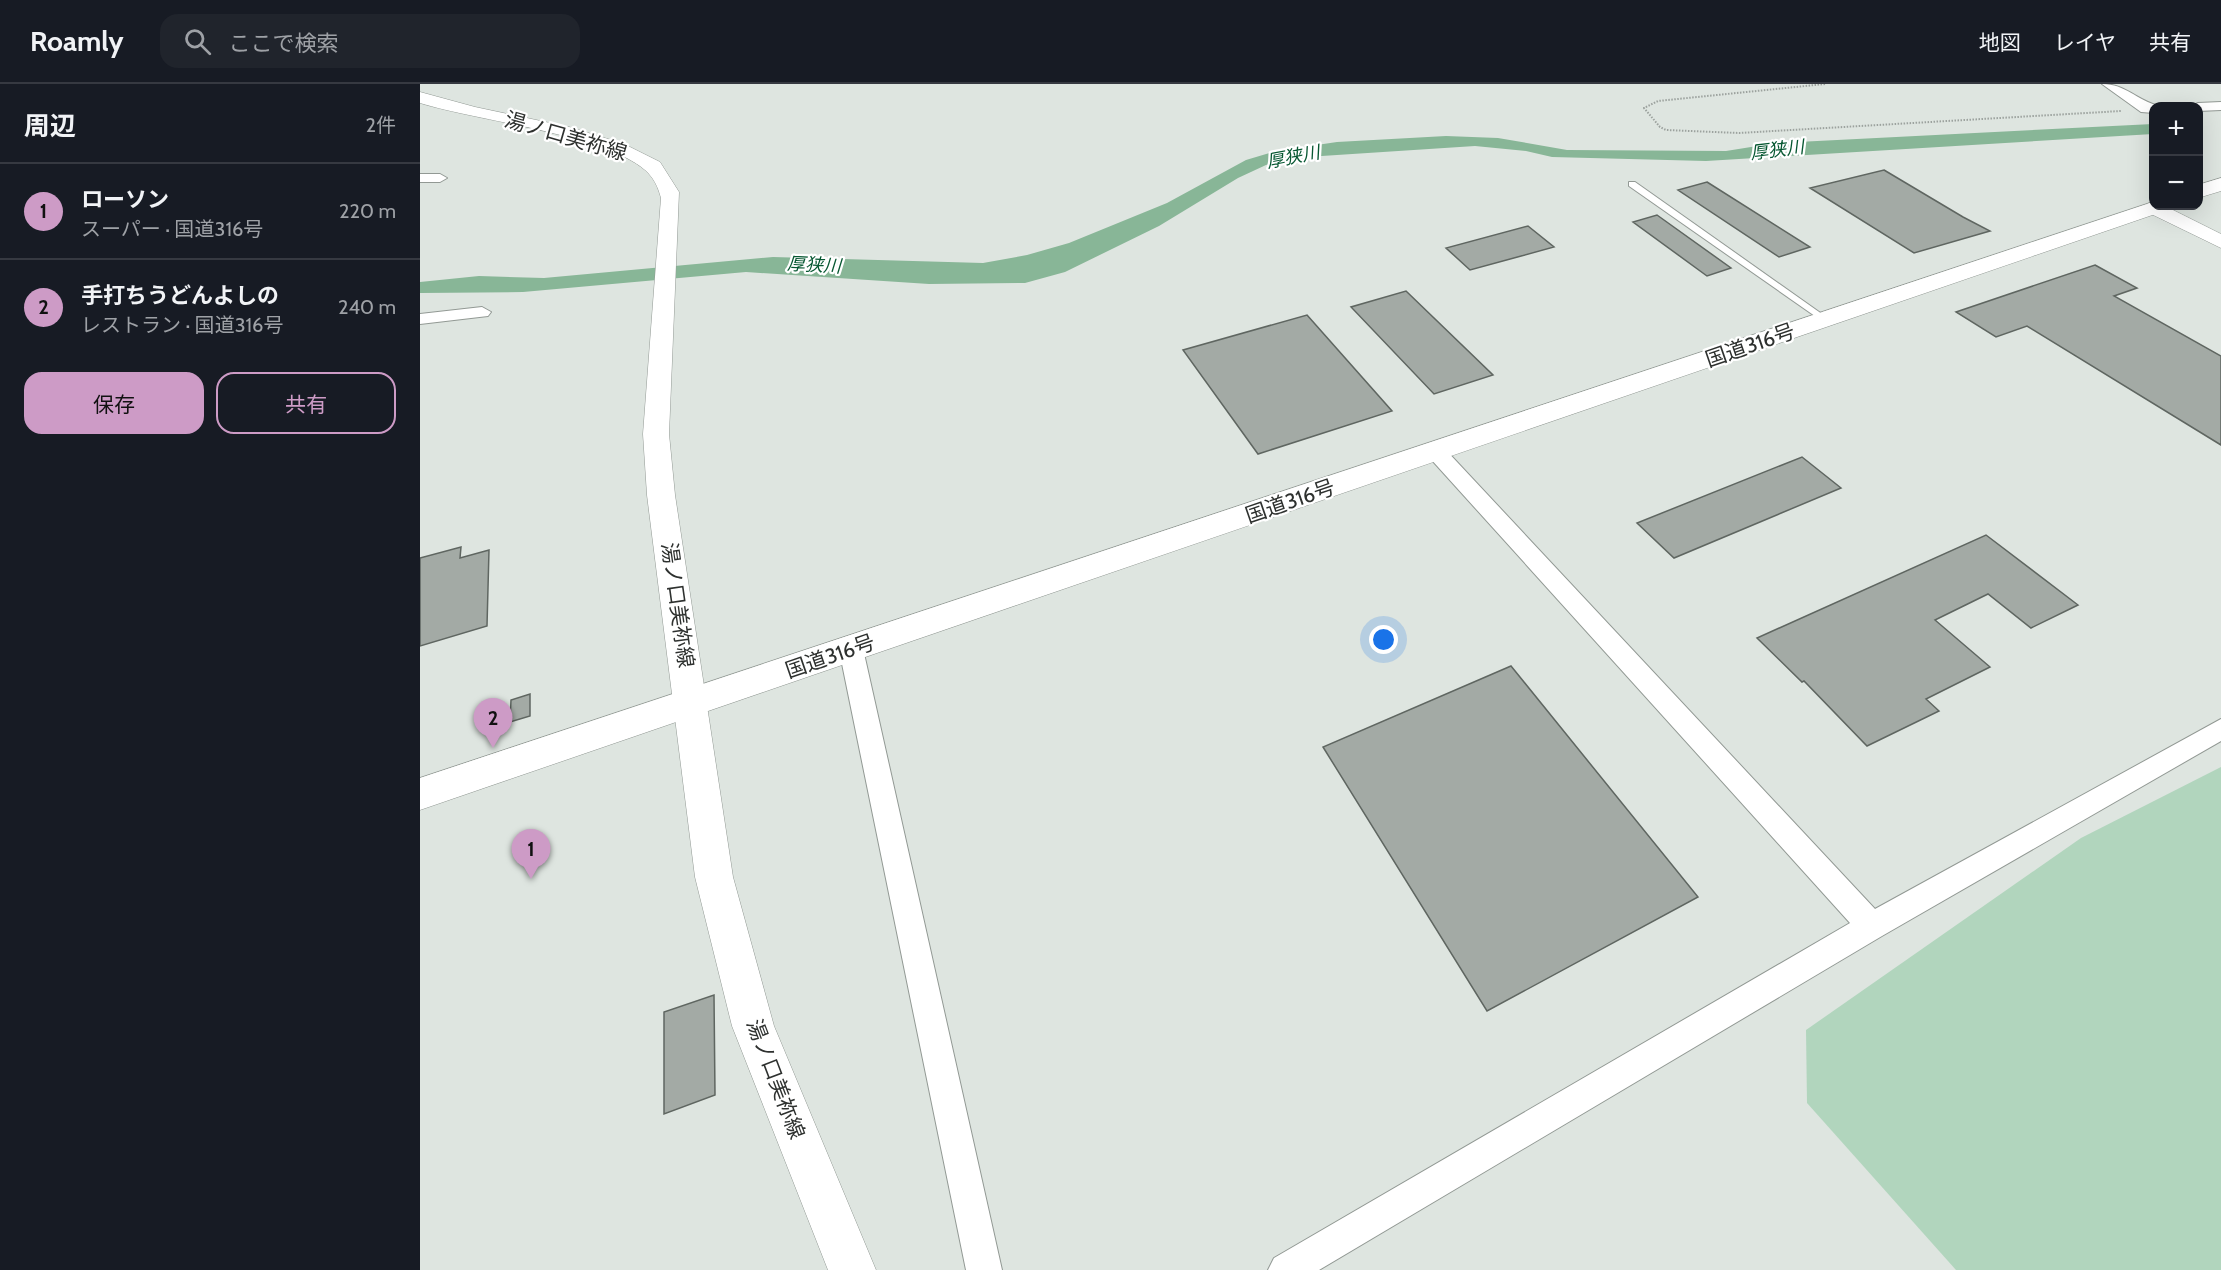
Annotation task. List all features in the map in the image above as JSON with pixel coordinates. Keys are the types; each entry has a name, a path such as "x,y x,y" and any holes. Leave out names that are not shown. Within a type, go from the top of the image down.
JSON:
{"main road":[{"name":"湯ノ口美祢線","path":"420,97 609,145 643,159 668,183 671,198 656,434 661,495 692,704 714,876 753,1026 852,1270"},
{"path":"2203,191 2221,184"},
{"name":"国道316号","path":"420,794 692,704 2149,209"},
{"path":"2164,210 2221,242"}],"street":[{"path":"2108,84 2149,108"},
{"path":"2203,107 2221,106"},
{"path":"420,178 440,178"},
{"path":"420,319 482,312"},
{"path":"1436,452 1872,926"},
{"path":"851,649 984,1270"},
{"path":"1286,1270 1872,926 2221,729"}],"lane":[{"path":"1632,184 1825,320"}],"path":[{"path":"1825,84 1658,101 1644,108 1659,127 1666,130 1739,133 2149,109"}],"shaded area":[{"path":"2221,767 2221,1270 1956,1270 1807,1103 1806,1030 2081,838"}],"water":[{"name":"厚狭川","path":"2149,124 2149,134 1706,161 1552,157 1526,151 1475,146 1291,158 1266,165 1238,178 1159,226 1065,272 1025,283 929,284 746,272 523,292 420,293 420,282 479,276 544,278 773,257 983,263 1027,255 1069,243 1167,203 1246,160 1276,151 1337,142 1446,136 1498,138 1567,150 1726,151 1776,143"}],"building":[{"path":"1884,170 1990,231 1914,253 1810,188"},
{"path":"1707,182 1810,247 1779,257 1678,190"},
{"path":"1657,215 1731,268 1707,276 1633,222"},
{"path":"1528,226 1554,247 1470,270 1446,248"},
{"path":"2095,265 2137,288 2114,296 2221,356 2221,445 2027,326 1996,337 1956,312"},
{"path":"1406,291 1493,375 1434,394 1351,307"},
{"path":"1307,315 1392,411 1258,454 1183,350"},
{"path":"1802,457 1841,488 1674,558 1637,523"},
{"path":"1986,535 2078,605 2031,628 1988,594 1935,620 1990,667 1926,699 1939,711 1867,746 1804,681 1802,682 1757,638"},
{"path":"461,547 460,558 489,550 487,626 420,646 420,558"},
{"path":"1511,666 1698,897 1487,1011 1323,747"},
{"path":"530,694 530,716 510,722 511,700"},
{"path":"714,995 715,1095 664,1114 664,1012"}],"place":[{"name":"手打ちうどんよしの","path":"493,748"},
{"name":"ローソン","path":"531,879"}]}
